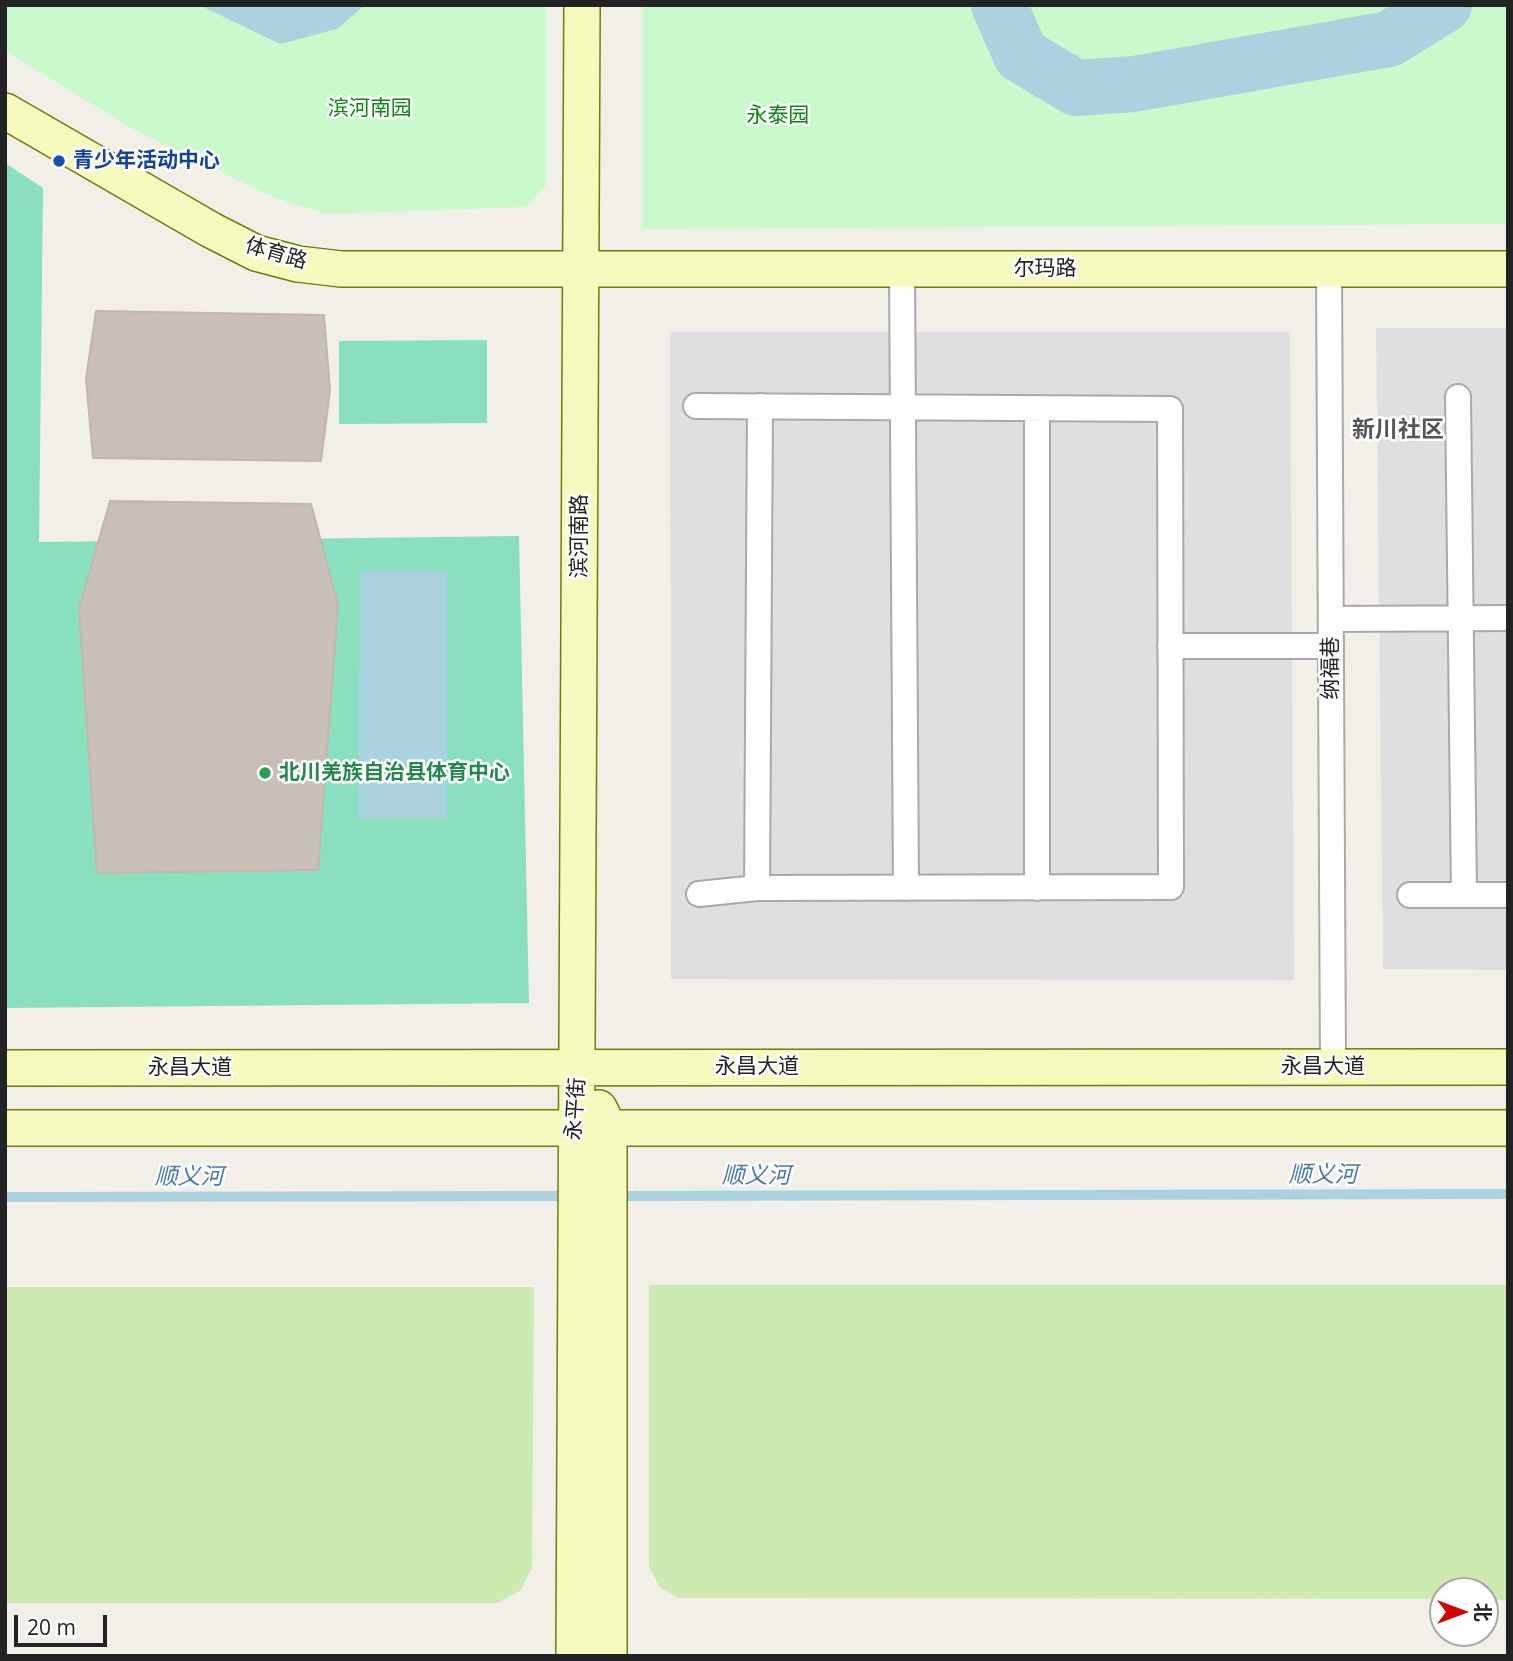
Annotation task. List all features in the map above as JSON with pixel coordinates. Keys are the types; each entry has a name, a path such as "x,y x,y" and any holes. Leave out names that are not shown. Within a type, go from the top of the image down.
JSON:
{"street":[{"name":"滨河南路","path":"577,1068 582,5"},
{"name":"体育路","path":"5,111 211,230 267,256 298,264 341,269 582,269"},
{"name":"尔玛路","path":"582,269 1508,269"},
{"path":"902,269 906,887"},
{"name":"纳福巷","path":"1329,269 1333,1067"},
{"path":"1458,397 1464,895"},
{"path":"696,406 1170,409 1171,887 757,887 699,894"},
{"path":"757,887 760,406"},
{"path":"1037,408 1037,887"},
{"path":"1331,619 1508,618"},
{"path":"1170,646 1331,646"},
{"path":"1410,895 1508,895"},
{"name":"永昌大道","path":"5,1068 1508,1067"},
{"name":"永平街","path":"573,1656 573,1166 577,1068"},
{"name":"永平街","path":"577,1068 610,1128 609,1656"},
{"path":"5,1128 1508,1128"}],"shaded area":[{"path":"1376,328 1508,328 1508,970 1383,969"},
{"path":"670,332 1290,332 1294,980 671,979"}],"green space":[{"name":"滨河南园","path":"5,5 547,5 547,184 526,207 326,214 275,198 133,129 5,51"},
{"name":"永泰园","path":"642,5 1508,5 1508,224 642,229"},
{"name":"北川羌族自治县体育中心","path":"5,163 43,188 39,542 519,536 529,1003 5,1008"},
{"path":"487,340 487,423 339,424 339,341"},
{"path":"649,1285 1508,1285 1508,1600 1499,1600 1499,1577 1429,1577 1429,1599 678,1598 660,1587 649,1567"},
{"path":"5,1287 534,1287 532,1568 520,1591 497,1603 5,1603"}],"water":[{"path":"199,5 365,5 337,29 280,44"},
{"path":"360,571 447,571 447,819 358,819"}],"building":[{"path":"96,311 324,315 330,390 321,461 93,458 86,379"},
{"path":"110,501 311,504 338,605 318,870 97,873 79,609"}],"waterway":[{"path":"999,5 1021,55 1076,88 1134,84 1389,39 1444,5"},
{"name":"顺义河","path":"616,1196 1508,1194"},
{"name":"顺义河","path":"5,1197 569,1196"}],"place":[{"name":"青少年活动中心","path":"59,161"},
{"name":"北川羌族自治县体育中心","path":"265,773"}],"district":[{"name":"新川社区","path":"1398,430"}]}
